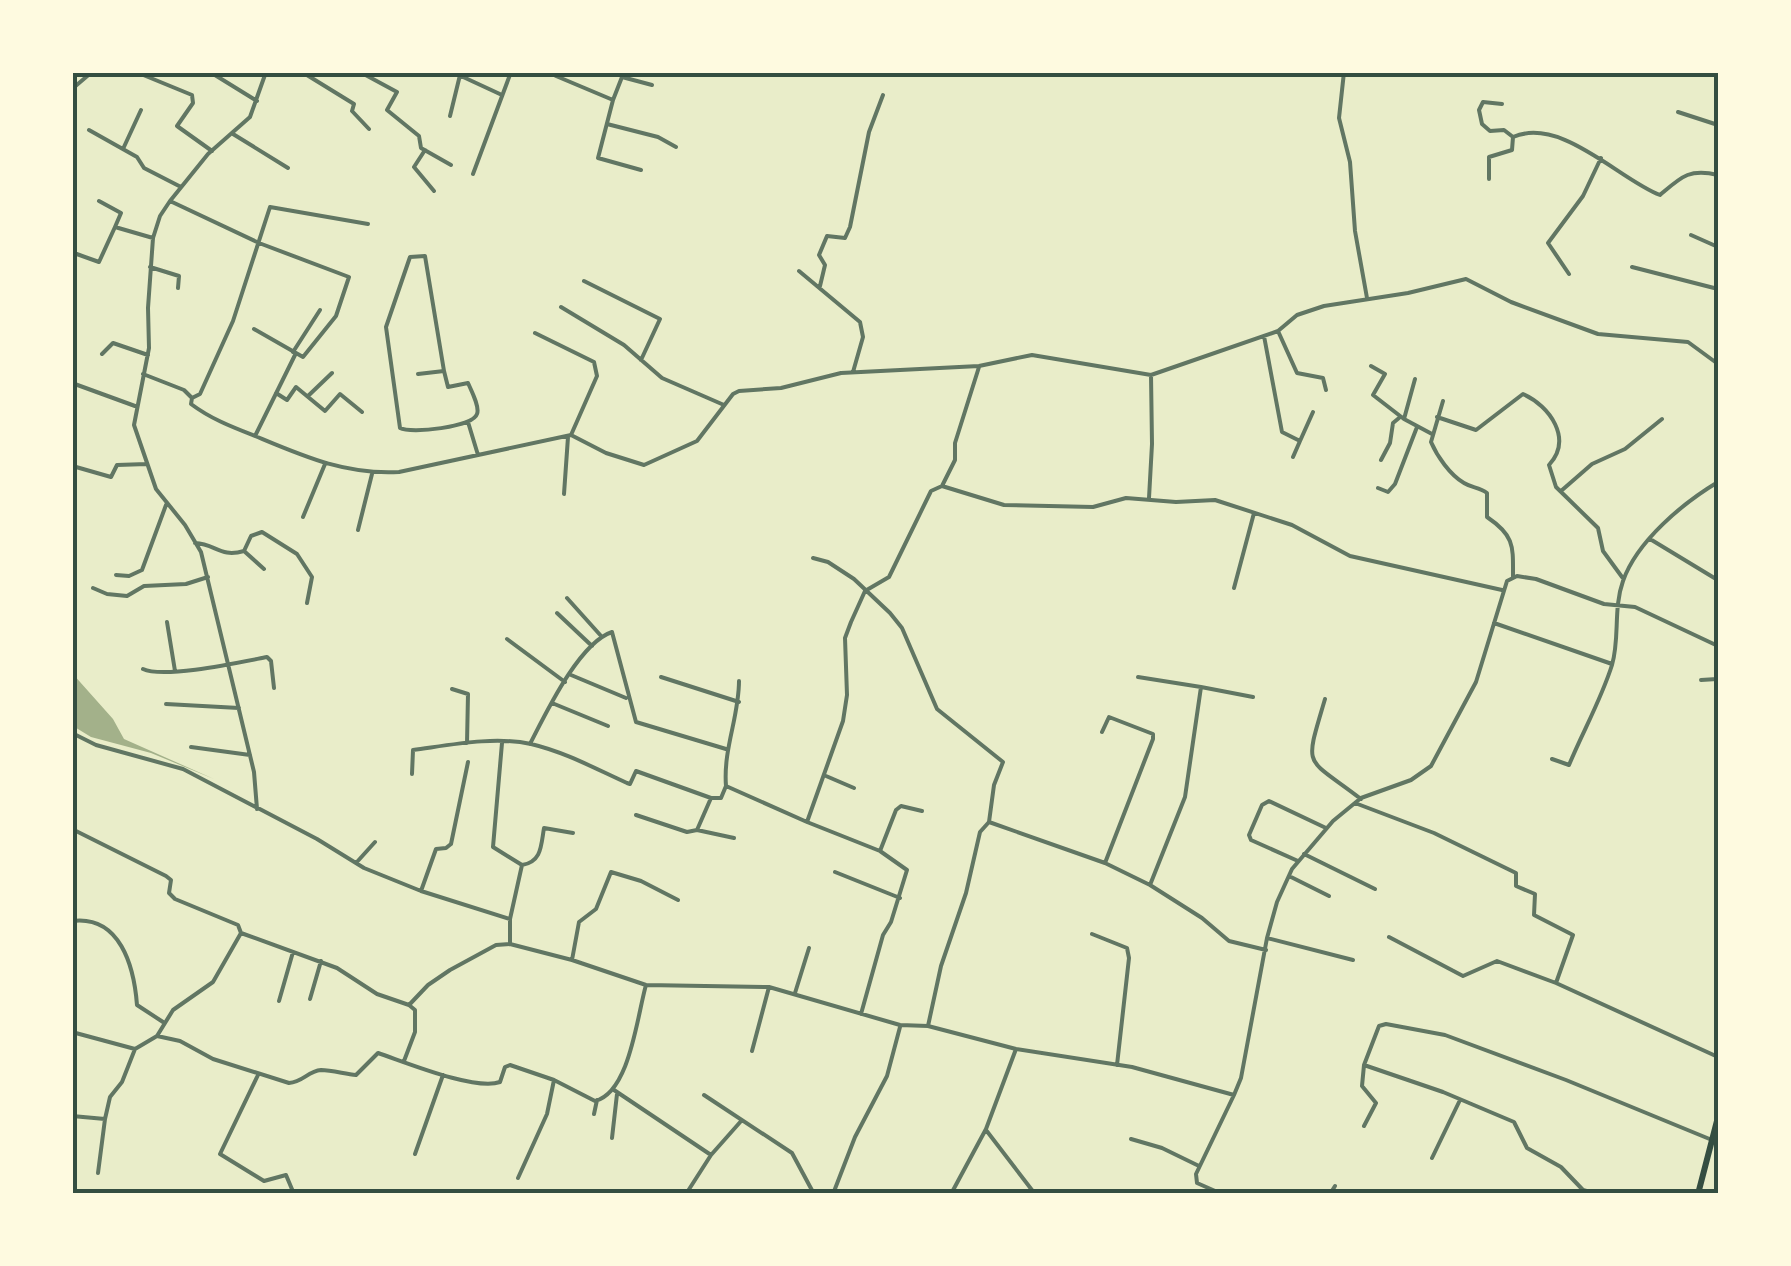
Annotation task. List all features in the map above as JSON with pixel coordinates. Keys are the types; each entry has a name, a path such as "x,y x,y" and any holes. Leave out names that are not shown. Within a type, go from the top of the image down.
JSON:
{"highway":[{"path":"1698,1194 1718,1116"}],"street":[{"path":"72,90 92,72"},
{"path":"136,72 192,94 193,103 177,126 212,151"},
{"path":"210,72 256,101"},
{"path":"257,809 250,755 208,577 185,524 166,505 134,425 148,354 155,227 170,201 212,151 250,117 266,72"},
{"path":"302,72 354,104 352,111 369,129"},
{"path":"360,72 397,92 387,110 420,136 421,148 451,166"},
{"path":"473,174 510,72"},
{"path":"558,72 556,76 614,100"},
{"path":"1344,72 1339,118 1350,162 1355,231 1368,298"},
{"path":"450,116 457,74 502,95"},
{"path":"641,170 598,158 622,77 652,85"},
{"path":"820,286 825,265 819,255 823,240 828,236 845,238 850,228 869,132 883,94"},
{"path":"1502,104 1483,102 1479,110 1482,124 1490,131 1504,130 1514,137"},
{"path":"123,148 141,110"},
{"path":"1678,112 1718,125"},
{"path":"607,124 658,137 676,147"},
{"path":"89,130 181,188"},
{"path":"232,134 288,168"},
{"path":"1514,137 1544,134 1601,158 1660,195 1682,177 1701,171 1718,175"},
{"path":"1489,179 1489,158 1512,150 1514,137"},
{"path":"425,150 414,167 434,190"},
{"path":"1569,274 1548,243 1583,196 1601,158"},
{"path":"170,201 259,243 349,277 330,326 303,357 254,329"},
{"path":"72,261 73,252 99,262 120,212 99,202"},
{"path":"192,398 200,394 233,321 270,207 368,224"},
{"path":"115,227 153,238"},
{"path":"1691,236 1718,247"},
{"path":"425,256 448,387 468,383 478,412 468,422 412,433 400,428 386,327 410,257 425,256"},
{"path":"1632,266 1718,289"},
{"path":"150,268 179,276 178,288"},
{"path":"799,270 860,322 863,337 853,372"},
{"path":"143,374 184,390 192,404 208,418 325,464 372,474 399,472 569,436 644,465 697,441 739,391 782,388 853,372 979,366 1032,355 1151,375 1278,331 1298,316 1324,306 1466,279 1511,302 1598,334 1688,342 1718,364"},
{"path":"584,281 660,320 641,360"},
{"path":"562,307 624,345 662,378 724,405"},
{"path":"255,436 320,310"},
{"path":"1278,331 1297,373 1322,378 1326,390"},
{"path":"535,334 594,362 597,367 597,376 569,436 564,494"},
{"path":"1264,336 1282,432 1300,441"},
{"path":"102,354 113,343 148,354"},
{"path":"807,822 843,722 847,695 845,638 865,591 889,577 926,498 942,486 955,460 956,443 979,366"},
{"path":"1370,366 1384,374 1374,395 1416,427 1432,434"},
{"path":"418,374 444,371"},
{"path":"308,396 332,373"},
{"path":"1149,498 1151,375"},
{"path":"1381,460 1390,442 1393,423 1404,418 1415,379"},
{"path":"72,383 135,406"},
{"path":"276,393 287,400 296,387 325,411 340,394 362,412"},
{"path":"1437,417 1476,430 1523,394 1528,396 1557,426 1561,437 1556,458 1549,465 1550,474 1560,492 1598,528 1603,550 1624,580"},
{"path":"1442,401 1432,434 1435,451 1463,483 1483,488 1487,493 1487,518 1505,528 1511,540 1512,578"},
{"path":"1293,458 1313,412"},
{"path":"1560,492 1592,464 1625,449 1662,419"},
{"path":"468,422 478,455"},
{"path":"1378,488 1388,492 1395,484 1416,427"},
{"path":"76,468 111,477 117,464 147,464"},
{"path":"303,517 325,464"},
{"path":"358,530 372,474"},
{"path":"1552,760 1568,765 1612,664 1624,580 1650,539 1693,498 1718,482"},
{"path":"942,486 1004,505 1093,507 1126,498 1215,500 1292,525 1350,556 1502,590"},
{"path":"116,574 129,576 142,570 166,505"},
{"path":"1234,588 1254,513"},
{"path":"244,551 251,536 262,532 297,554 312,577 306,604"},
{"path":"1650,539 1716,579"},
{"path":"195,543 224,554 244,551"},
{"path":"244,551 264,569"},
{"path":"812,558 828,562 854,579 890,613 902,628 937,708 1002,762 989,822 980,832 928,1026"},
{"path":"94,588 128,596 144,586 186,584 208,577"},
{"path":"1222,1194 1197,1183 1200,1166 1241,1078 1267,938 1289,876 1326,828 1355,803 1412,780 1431,766 1476,682 1506,581 1536,578 1604,604 1653,613 1718,646"},
{"path":"567,598 602,637"},
{"path":"557,613 592,646"},
{"path":"167,622 175,671"},
{"path":"1494,623 1612,664"},
{"path":"530,744 564,682 592,646 612,632 636,722 726,749"},
{"path":"507,639 564,682"},
{"path":"143,669 150,673 175,671 270,658 274,688"},
{"path":"1701,680 1717,679 1718,674"},
{"path":"570,675 629,699"},
{"path":"661,677 739,702"},
{"path":"1138,677 1253,697"},
{"path":"412,774 412,750 467,743 530,744 630,784 636,771 711,798 721,798 726,786 726,749 739,702 739,681"},
{"path":"1150,885 1185,797 1201,687"},
{"path":"452,689 468,694 467,743"},
{"path":"1326,699 1311,756 1315,766 1361,799"},
{"path":"552,703 608,726"},
{"path":"166,704 239,708"},
{"path":"1102,732 1109,717 1152,734 1153,739 1105,863"},
{"path":"72,733 96,745 183,768 356,863 421,891 510,919"},
{"path":"502,742 492,847 522,864 531,864 539,856 544,828 573,833"},
{"path":"191,746 250,755"},
{"path":"421,891 436,848 451,844 468,762"},
{"path":"824,776 854,788"},
{"path":"726,786 880,851 907,870 900,898 883,935 861,1014"},
{"path":"696,830 711,798"},
{"path":"1298,861 1251,840 1249,835 1262,806 1269,801 1326,828"},
{"path":"1355,803 1434,833 1516,873 1516,886 1535,894 1534,915 1573,935 1556,983"},
{"path":"880,851 896,810 901,806 922,812"},
{"path":"636,815 688,832 696,830 734,838"},
{"path":"989,822 1105,863 1150,885 1230,941 1266,950"},
{"path":"72,829 166,876 174,899 238,925 241,933 337,968 377,994 409,1005 415,1010 415,1032 404,1062"},
{"path":"356,863 375,842"},
{"path":"1304,854 1375,890"},
{"path":"510,944 510,919 522,864"},
{"path":"572,960 580,922 596,908 611,872 641,881 678,900"},
{"path":"835,872 900,898"},
{"path":"1289,876 1328,896"},
{"path":"72,921 88,919 105,925 124,949 136,987 137,1005 163,1022"},
{"path":"98,1174 110,1096 122,1082 136,1049 157,1036 173,1010 213,982 241,933"},
{"path":"1092,934 1127,948 1129,958 1117,1065"},
{"path":"1388,937 1462,976 1492,960 1498,961 1556,983 1718,1058"},
{"path":"1267,938 1353,960"},
{"path":"409,1005 428,984 450,970 496,946 510,944 646,985 770,986 900,1026 928,1026 1016,1049 1162,1073 1234,1095"},
{"path":"794,993 809,948"},
{"path":"279,1001 293,952"},
{"path":"310,998 321,961"},
{"path":"612,1138 615,1092 646,985"},
{"path":"752,1051 770,986"},
{"path":"1364,1126 1376,1106 1362,1086 1364,1064 1382,1024 1445,1036 1712,1140"},
{"path":"833,1194 854,1137 887,1076 900,1026"},
{"path":"72,1032 136,1049"},
{"path":"157,1036 180,1041 258,1075 290,1083 321,1070 356,1075 378,1053 443,1075 492,1085 500,1082 505,1067 510,1065 597,1100 615,1092"},
{"path":"951,1194 986,1129 1016,1049"},
{"path":"1364,1064 1514,1122 1528,1148 1561,1167 1581,1192 1597,1194"},
{"path":"258,1075 220,1154 264,1181 286,1175 294,1194"},
{"path":"415,1154 443,1075"},
{"path":"518,1178 547,1114 554,1080"},
{"path":"615,1092 711,1155"},
{"path":"704,1095 792,1153 814,1194"},
{"path":"594,1114 597,1100"},
{"path":"1432,1158 1460,1100"},
{"path":"72,1116 105,1119"},
{"path":"686,1194 711,1155 742,1120"},
{"path":"986,1129 1035,1194"},
{"path":"1130,1138 1200,1166"},
{"path":"1330,1194 1335,1186"},
{"path":"1527,1191 1538,1194"}],"shaded area":[{"path":"72,673 113,719 124,739 214,779 151,753 91,737 73,726"}]}
